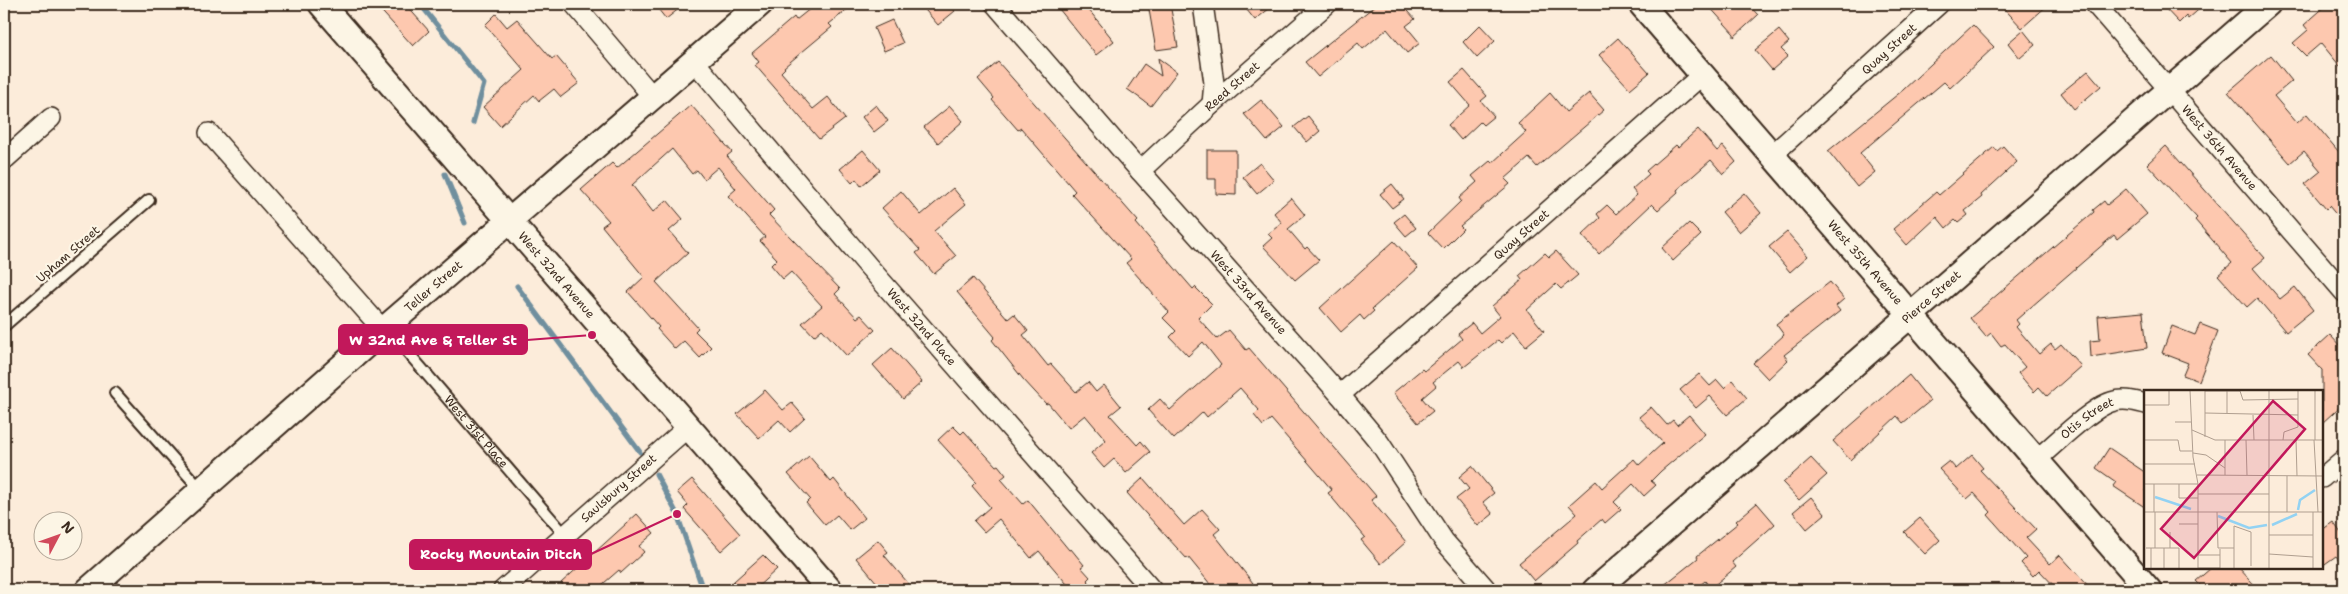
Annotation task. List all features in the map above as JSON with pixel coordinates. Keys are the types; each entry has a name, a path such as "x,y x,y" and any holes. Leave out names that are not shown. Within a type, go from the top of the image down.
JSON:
{"street":[{"name":"West 32nd Avenue","path":"321,4 830,590"},
{"path":"574,4 652,98"},
{"name":"Teller Street","path":"88,590 384,328 760,4"},
{"name":"West 33rd Avenue","path":"996,4 1140,171 1340,395 1379,442 1444,541 1487,590"},
{"path":"1203,4 1214,83 1212,104"},
{"name":"Reed Street","path":"1140,171 1212,104 1327,4"},
{"name":"West 35th Avenue","path":"1641,4 2038,459 2149,590"},
{"name":"Quay Street","path":"1772,154 1939,4"},
{"name":"West 36th Avenue","path":"2095,4 2344,292"},
{"name":"Pierce Street","path":"1596,590 1911,313 2268,4"},
{"name":"West 32nd Place","path":"694,62 869,267 1152,590"},
{"name":"Quay Street","path":"1340,395 1703,74"},
{"path":"4,160 51,118"},
{"name":"West 31st Place","path":"209,133 384,328"},
{"name":"Otis Street","path":"2038,459 2095,411 2111,402 2130,400 2144,404"},
{"name":"Saulsbury Street","path":"503,590 688,427"},
{"path":"2323,477 2344,459"}],"lane":[{"name":"Upham Street","path":"4,326 149,200"},
{"name":"West 31st Place","path":"384,328 565,535"},
{"path":"116,394 201,490"}],"building":[{"path":"375,4 405,4 429,31 413,46"},
{"path":"654,4 685,4 666,19"},
{"path":"816,4 854,4 829,24 832,27 784,67 781,72 813,109 828,97 845,119 819,139 755,65 759,62 752,53 794,17 796,20"},
{"path":"920,4 949,4 955,11 938,25"},
{"path":"1055,4 1084,4 1114,41 1096,55"},
{"path":"1148,4 1170,4 1178,47 1156,50"},
{"path":"1242,4 1275,4 1255,20"},
{"path":"1377,4 1402,4 1415,19 1406,26 1420,43 1407,53 1387,29 1363,49 1358,43 1318,77 1305,62"},
{"path":"1707,4 1748,4 1758,15 1734,37 1734,34"},
{"path":"2000,4 2049,4 2022,28"},
{"path":"2161,4 2205,4 2188,19 2186,16 2179,23"},
{"path":"2328,4 2333,4 2344,16 2344,71 2321,43 2306,56 2293,43 2308,30 2304,25"},
{"path":"496,14 507,27 517,19 552,59 556,56 579,83 561,97 554,89 539,101 534,95 500,126 483,107 524,70 485,25"},
{"path":"892,20 903,43 884,51 874,28"},
{"path":"1480,25 1495,41 1477,58 1463,42"},
{"path":"1973,25 1994,47 1950,88 1944,82 1860,153 1875,172 1857,187 1828,151 1903,90"},
{"path":"1779,30 1789,42 1781,49 1788,56 1772,70 1755,50"},
{"path":"2023,30 2035,45 2020,58 2008,43"},
{"path":"1618,38 1649,73 1630,89 1599,55"},
{"path":"2271,55 2292,81 2274,96 2297,123 2307,114 2344,158 2344,224 2329,206 2326,209 2305,184 2321,171 2304,151 2290,163 2228,92"},
{"path":"1158,58 1177,72 1151,106 1127,89 1144,64 1161,76"},
{"path":"998,62 1138,221 1136,223 1193,289 1195,287 1212,304 1198,318 1217,339 1229,330 1246,350 1249,348 1376,496 1371,500 1406,542 1381,564 1361,540 1365,537 1328,493 1332,490 1271,419 1263,426 1254,415 1259,410 1240,388 1207,417 1203,412 1174,439 1148,410 1160,399 1170,410 1221,365 1203,342 1188,356 1170,337 1176,331 1163,318 1169,312 1126,263 1131,259 1072,194 1075,191 1021,128 1018,130 992,100 994,98 978,79"},
{"path":"1464,70 1487,96 1481,101 1494,116 1483,125 1480,122 1461,140 1448,125 1470,105 1450,82"},
{"path":"2088,71 2101,86 2074,109 2061,93"},
{"path":"1550,93 1566,112 1589,93 1604,110 1537,167 1529,158 1505,179 1510,184 1460,226 1463,229 1443,249 1428,233 1461,201 1459,198 1477,182 1472,176 1490,161 1492,163 1526,132 1518,123"},
{"path":"1261,100 1284,127 1267,141 1244,114"},
{"path":"691,105 732,152 727,156 774,210 769,215 840,289 835,294 857,318 861,315 875,330 847,356 822,329 814,336 802,323 822,306 791,272 783,279 771,265 777,259 760,241 765,237 728,196 736,189 718,167 704,179 697,170 692,174 672,149 632,185 653,212 667,200 683,219 669,231 688,253 656,282 698,328 695,331 711,347 700,358 684,341 675,349 657,329 659,327 628,292 644,277 602,226 609,221 581,190 612,163 617,168"},
{"path":"876,105 888,121 874,132 862,117"},
{"path":"950,106 963,121 938,143 924,127"},
{"path":"1308,116 1320,131 1307,142 1294,127"},
{"path":"1698,129 1717,151 1723,146 1736,162 1723,174 1711,160 1677,190 1678,192 1658,210 1652,204 1599,254 1582,235 1600,218 1597,214 1607,205 1616,214 1637,195 1632,189 1649,174 1646,171"},
{"path":"2003,146 2017,162 1965,211 1968,215 1958,223 1955,220 1946,228 1937,217 1907,245 1893,229 1936,192 1939,195 1994,147 1997,151"},
{"path":"2166,146 2265,258 2253,268 2280,299 2295,287 2313,310 2286,332 2257,298 2247,307 2218,275 2232,263 2195,220 2197,218 2147,164"},
{"path":"863,150 880,170 861,186 856,179 852,183 840,169"},
{"path":"1207,150 1236,150 1236,195 1216,194 1216,179 1207,179"},
{"path":"1260,163 1274,180 1257,194 1243,177"},
{"path":"1392,184 1404,199 1392,208 1380,194"},
{"path":"953,188 966,204 934,231 956,256 934,274 916,253 920,250 882,208 901,191 921,215"},
{"path":"2126,189 2147,214 2117,239 2114,235 2016,320 2019,324 2016,327 2039,354 2051,344 2055,349 2061,344 2081,366 2047,396 2039,387 2034,392 2018,373 2025,367 2005,344 2001,346 1991,333 1986,337 1970,318 2094,212 2093,210 2104,201 2107,205"},
{"path":"1744,193 1761,213 1739,232 1722,212"},
{"path":"1291,198 1305,215 1288,229 1305,249 1307,247 1319,260 1295,280 1263,246 1272,238 1268,234 1282,223 1274,213"},
{"path":"1404,214 1416,228 1406,236 1394,222"},
{"path":"1689,223 1701,235 1673,261 1662,248"},
{"path":"1787,232 1808,256 1790,272 1769,247"},
{"path":"1394,241 1418,268 1372,309 1374,311 1364,320 1360,315 1341,332 1320,308"},
{"path":"1556,251 1578,275 1561,289 1556,284 1527,310 1544,331 1526,346 1514,331 1501,343 1498,340 1464,367 1459,361 1433,382 1436,386 1422,398 1433,411 1418,423 1393,393 1422,369 1424,371 1462,339 1458,334 1472,323 1480,333 1500,316 1492,306 1522,280 1519,276 1545,253 1549,257"},
{"path":"973,278 1008,319 1014,314 1028,331 1023,335 1048,366 1051,364 1076,392 1088,382 1096,392 1104,385 1121,406 1110,415 1137,445 1141,441 1150,452 1126,473 1114,459 1104,468 1091,453 1106,440 1085,415 1069,428 1048,403 1046,404 1023,379 992,340 995,337 957,292"},
{"path":"1830,282 1844,299 1836,306 1840,311 1784,355 1788,360 1768,379 1753,363 1784,335 1776,324"},
{"path":"2143,312 2147,348 2091,357 2090,341 2100,340 2098,316"},
{"path":"2200,324 2218,331 2199,381 2183,375 2188,363 2162,353 2172,326 2195,335"},
{"path":"2330,335 2344,350 2344,403 2323,422 2322,370 2308,355"},
{"path":"892,348 922,382 903,399 873,365"},
{"path":"1699,374 1710,386 1717,380 1724,388 1732,380 1747,398 1727,415 1710,396 1696,408 1680,390"},
{"path":"1909,375 1930,401 1903,423 1897,416 1850,460 1833,441"},
{"path":"765,390 783,410 792,403 805,418 790,432 779,420 759,438 737,414"},
{"path":"1651,407 1667,425 1673,420 1677,425 1689,415 1705,434 1651,481 1656,485 1644,496 1633,484 1614,502 1621,509 1605,523 1602,519 1577,541 1578,543 1534,581 1519,563 1577,514 1569,505 1596,481 1602,488 1634,459 1639,465 1663,443 1639,417"},
{"path":"953,426 961,434 964,431 996,466 998,465 1006,475 1001,479 1023,504 1028,500 1069,550 1071,549 1084,565 1081,567 1090,577 1087,580 1097,590 1072,590 1039,551 1031,558 999,519 984,532 974,521 990,507 972,486 976,482 938,440"},
{"path":"2109,448 2144,472 2144,507 2113,486 2116,482 2096,468"},
{"path":"1972,455 1983,468 1980,470 2036,529 2026,538 2050,564 2060,555 2092,590 2058,590 2039,570 2033,576 2021,563 2026,558 1988,515 1991,512 1974,493 1967,499 1939,469 1949,461 1956,469"},
{"path":"809,456 831,482 834,479 865,518 850,530 837,515 825,525 806,503 810,499 788,474"},
{"path":"1811,458 1827,475 1799,500 1783,483"},
{"path":"1472,466 1494,493 1483,502 1493,514 1478,526 1456,499 1469,489 1459,477"},
{"path":"1143,478 1184,525 1202,509 1220,529 1214,534 1253,583 1244,590 1215,590 1188,557 1187,559 1127,493"},
{"path":"692,479 740,534 721,551 684,509 688,505 677,492"},
{"path":"1811,497 1825,514 1807,529 1793,512"},
{"path":"1757,503 1775,524 1732,562 1736,567 1711,588 1705,581 1694,590 1658,590 1738,523 1736,521"},
{"path":"637,514 654,533 639,546 644,552 621,573 619,570 596,590 567,590 561,583"},
{"path":"1920,518 1940,540 1925,554 1904,532"},
{"path":"2333,522 2344,537 2344,566 2336,556 2323,565 2323,529"},
{"path":"878,540 888,552 884,555 914,590 883,590 856,558"},
{"path":"763,555 777,569 754,590 724,590"},
{"path":"2210,569 2240,569 2259,590 2205,590 2196,581"}],"waterway":[{"path":"420,4 484,84 473,123"},
{"path":"445,174 465,223"},
{"path":"517,286 640,452"},
{"path":"656,474 677,514 703,590"}],"place":[{"name":"W 32nd Ave & Teller St","path":"592,335"},
{"name":"Rocky Mountain Ditch","path":"677,514"}]}
